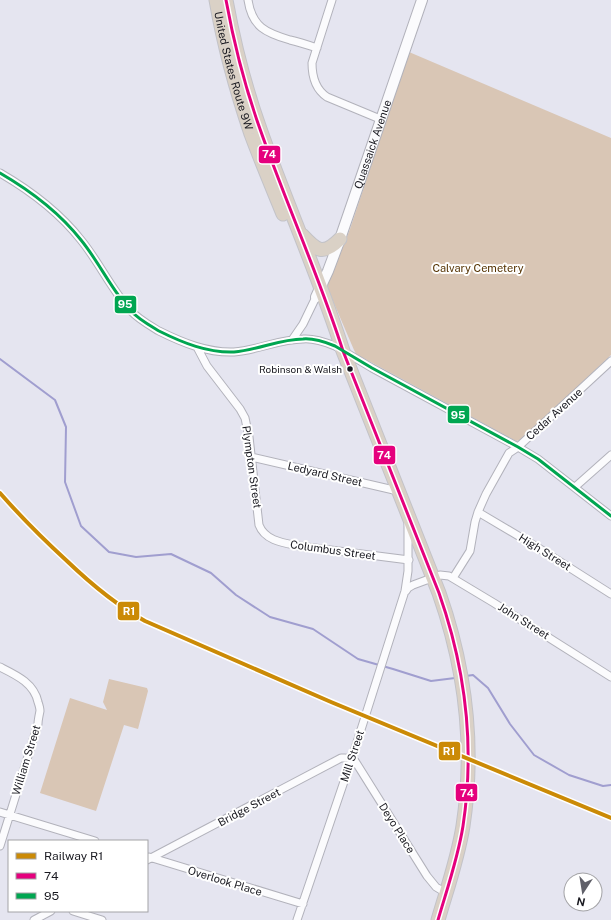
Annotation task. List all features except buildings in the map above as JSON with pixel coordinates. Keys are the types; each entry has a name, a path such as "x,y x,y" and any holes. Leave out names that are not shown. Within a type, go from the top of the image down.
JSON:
{"highway":[{"name":"United States Route 9W","path":"216,0 231,69 249,128 319,292"},
{"name":"United States Route 9W","path":"226,0 241,66 254,111 299,232 319,292"},
{"path":"299,232 319,249 329,249 340,239"},
{"path":"319,292 332,332 343,351 433,577 444,608 456,651 462,683 467,736 466,796 460,842 438,920"}],"main road":[{"name":"Quassaick Avenue","path":"319,292 340,239 422,0"}],"street":[{"path":"248,0 253,17 264,29 278,36 317,48"},
{"path":"332,0 312,63 315,82 321,93 333,101 380,119"},
{"path":"0,173 36,196 51,208 82,241 131,310 140,319 160,331 197,347 223,352 256,349 292,340 303,339 319,340 331,344 538,459 611,516"},
{"path":"292,340 319,292"},
{"name":"Plympton Street","path":"197,347 207,366 240,409 245,418 250,437 259,525 261,530"},
{"name":"Cedar Avenue","path":"453,578 470,551 478,512 486,494 509,453 518,447 611,361"},
{"path":"575,487 611,455"},
{"name":"Ledyard Street","path":"251,457 398,491"},
{"name":"High Street","path":"478,512 611,594"},
{"path":"405,591 409,560 408,516"},
{"name":"Columbus Street","path":"261,530 265,535 273,539 299,546 409,560"},
{"name":"John Street","path":"433,577 444,575 453,578 611,676"},
{"path":"405,591 413,585 433,577"},
{"name":"Mill Street","path":"298,920 352,758 405,591"},
{"name":"William Street","path":"0,667 18,676 27,683 37,697 40,710 38,724 0,846"},
{"name":"Bridge Street","path":"148,858 341,758 352,758"},
{"name":"Deyo Place","path":"352,758 428,876 436,887 446,893"},
{"path":"0,812 92,840"},
{"name":"Overlook Place","path":"148,858 303,904"},
{"path":"34,920 49,912"},
{"path":"76,912 102,920"}],"green space":[{"name":"Calvary Cemetery","path":"409,52 611,138 611,355 521,440 516,441 356,354 327,287 350,229"},
{"path":"109,679 147,688 148,691 138,729 124,725 96,811 40,793 70,698 107,710 103,702"}],"waterway":[{"path":"0,359 55,400 66,427 65,482 81,526 109,552 136,557 171,554 211,573 236,595 270,617 313,629 358,659 431,681 455,678"},
{"path":"466,676 473,675 488,688 510,724 534,755 569,775 603,786 611,785"}],"rail line":[{"name":"R1","path":"0,493 16,511 85,578 104,594 145,621 331,702 611,818"}],"transit line":[{"name":"74","path":"226,0 240,65 260,129 324,295 343,351 439,593 455,650 465,708 468,737 468,767 463,826 452,873 438,920"},
{"name":"95","path":"0,173 23,187 54,211 87,248 123,302 140,319 159,331 205,349 224,352 243,351 294,339 315,340 335,346 372,368 538,459 611,516"}],"place":[{"name":"Robinson & Walsh","path":"350,369"}]}
